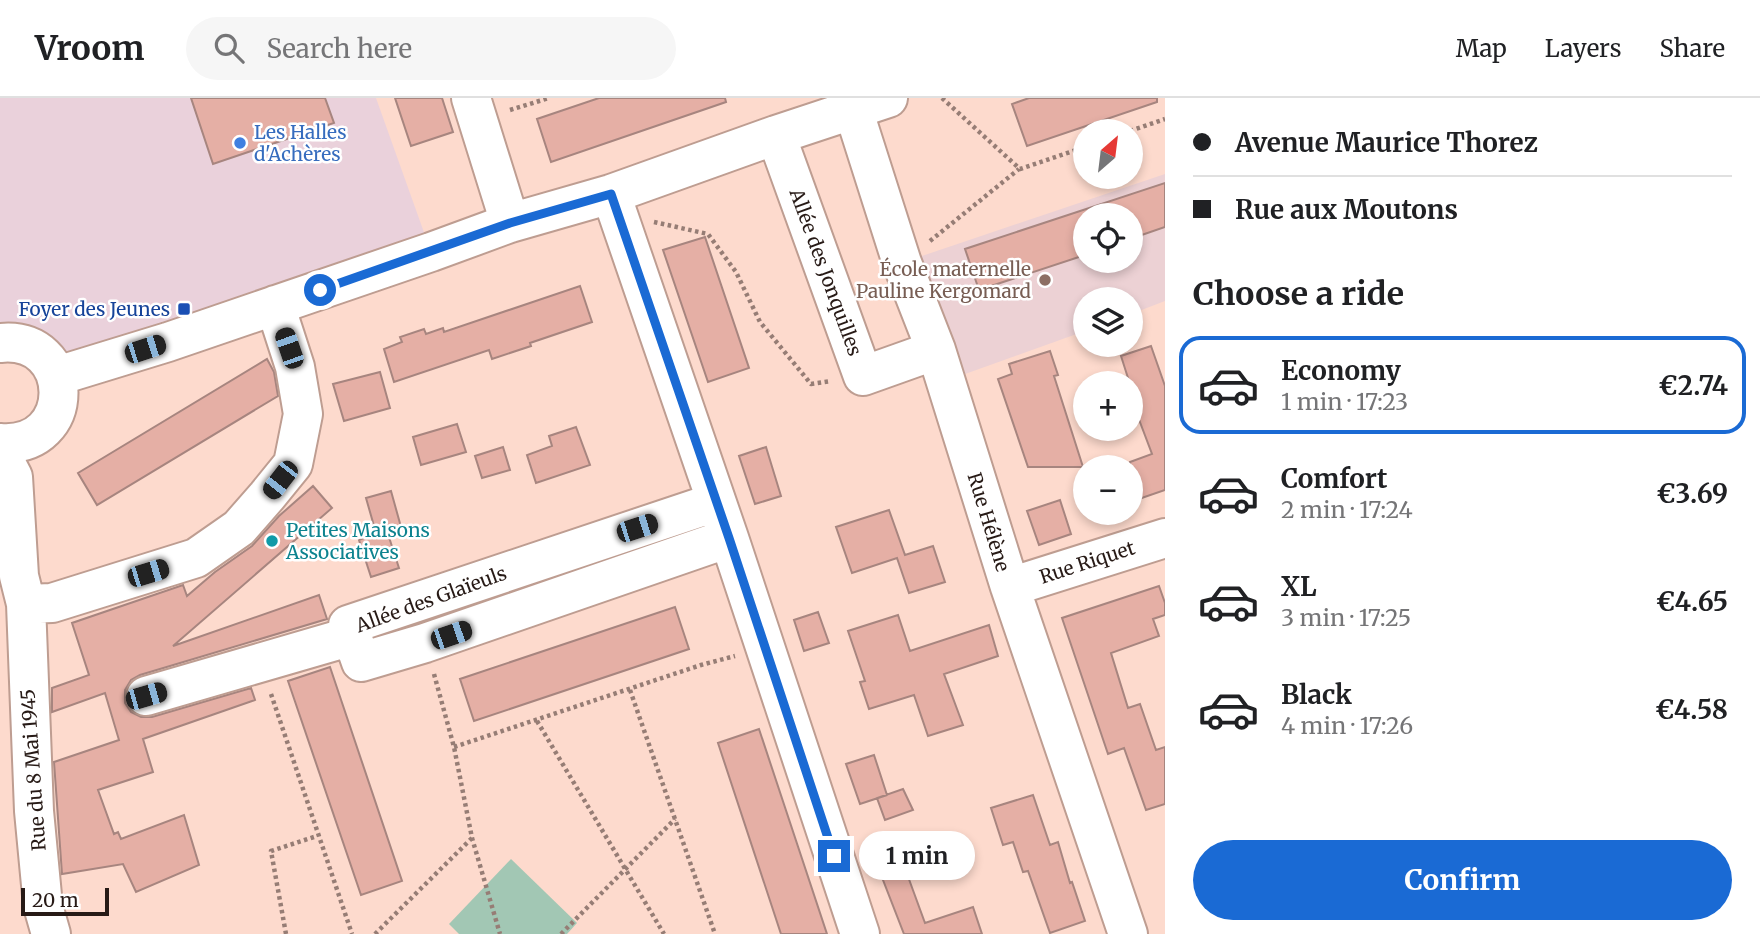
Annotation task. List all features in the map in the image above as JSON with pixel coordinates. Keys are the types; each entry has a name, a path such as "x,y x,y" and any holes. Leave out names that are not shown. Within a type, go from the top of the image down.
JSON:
{"street":[{"path":"57,376 275,305 510,223 611,194 870,103"},
{"name":"Rue Hélène","path":"870,103 902,263 936,350 1010,587 1128,934"},
{"path":"474,109 510,223"},
{"name":"Allée des Jonquilles","path":"776,135 863,376 936,350"},
{"path":"611,194 729,538 860,934"},
{"path":"26,604 51,603 197,558 239,528 267,496 293,464 303,414 295,367 275,305"},
{"path":"0,443 13,444 37,436 50,423 58,408 60,390 57,376 42,354 5,335"},
{"name":"Rue du 8 Mai 1945","path":"37,436 40,505 35,577 26,604 13,666 44,906 51,934"},
{"name":"Rue du 8 Mai 1945","path":"0,452 13,477 19,576 26,604"},
{"name":"Allée des Glaïeuls","path":"716,502 348,625 361,662 425,643 729,538"},
{"name":"Rue Riquet","path":"1010,587 1165,538"},
{"path":"146,696 352,636"}],"path":[{"path":"474,109 549,98"},
{"path":"942,98 1019,169"},
{"path":"1143,127 1165,119"},
{"path":"902,263 1019,169 1073,151"},
{"path":"611,194 638,219 708,234 736,272 760,323 811,384 863,376"},
{"path":"425,643 454,747 472,838 500,934"},
{"path":"454,747 702,665 766,648"},
{"path":"261,663 352,934"},
{"path":"630,690 715,934"},
{"path":"537,721 664,934"},
{"path":"561,934 675,819"},
{"path":"286,934 271,851 317,836"},
{"path":"375,934 472,838"}],"shaded area":[{"path":"0,98 376,98 431,252 57,376 0,345"},
{"name":"École maternelle Pauline Kergomard","path":"1165,174 1165,301 1143,309 1143,287 1073,287 1073,335 954,378 919,257 1073,205 1073,273 1143,273 1143,203 1079,203 1121,189 1143,189 1143,181"}],"green space":[{"path":"511,859 577,923 567,934 459,934 449,924"}],"building":[{"name":"Les Halles d'Achères","path":"191,98 325,98 334,123 213,164"},
{"path":"395,98 442,98 453,132 411,146"},
{"path":"599,98 725,98 726,102 551,162 537,119"},
{"path":"1029,98 1157,98 1157,102 1107,119 1073,119 1073,130 1027,146 1012,104"},
{"path":"1165,183 1165,227 1143,235 1143,203 1104,203"},
{"path":"1073,213 1073,259 979,290 965,249"},
{"path":"705,237 749,368 708,382 663,250"},
{"path":"580,286 592,322 492,359 489,350 394,382 384,349 402,342 400,337 424,329 426,334 443,328 444,332"},
{"path":"1151,346 1165,386 1165,490 1143,498 1143,457 1152,454 1143,430 1143,371 1126,371 1121,357 1143,357 1143,349"},
{"path":"1050,351 1058,375 1054,376 1079,455 1073,455 1073,467 1028,467 998,379 1012,374 1009,364"},
{"path":"267,359 274,372 278,396 97,505 78,473"},
{"path":"380,372 390,408 344,421 333,384"},
{"path":"457,424 466,452 421,465 413,437"},
{"path":"576,427 590,465 536,483 527,455 552,446 549,436"},
{"path":"503,447 510,470 482,478 475,456"},
{"path":"766,447 781,496 755,504 739,456"},
{"path":"313,486 332,508 173,646 319,595 327,619 140,675 131,680 125,690 125,703 131,712 141,717 152,717 251,688 255,700 143,739 153,772 98,790 114,834 118,832 121,839 184,815 199,865 136,892 123,864 62,874 54,762 119,740 105,693 52,712 52,688 89,675 72,623 183,585 187,596 252,546 279,516"},
{"path":"391,491 401,527 387,531 399,568 371,577 359,540 376,533 366,498"},
{"path":"1060,500 1071,534 1039,545 1027,511"},
{"path":"889,510 905,555 933,546 945,582 909,593 897,558 852,573 836,527"},
{"path":"1159,586 1165,603 1165,615 1153,619 1159,636 1111,653 1128,708 1140,704 1156,750 1165,747 1165,804 1146,810 1124,748 1108,754 1062,618"},
{"path":"675,607 689,649 474,721 460,679"},
{"path":"818,612 829,643 804,651 794,620"},
{"path":"898,615 910,651 989,625 998,656 944,674 963,725 928,736 914,695 869,709 860,682 865,681 848,631"},
{"path":"330,667 402,881 361,895 288,681"},
{"path":"759,729 827,934 781,934 718,743"},
{"path":"874,755 887,795 860,804 846,764"},
{"path":"903,789 913,810 885,820 877,798"},
{"path":"1033,795 1050,845 1058,842 1085,921 1050,933 1028,871 1023,872 1013,842 1003,845 991,808"},
{"path":"895,841 925,923 973,907 982,934 904,934 871,849"}],"place":[{"name":"Les Halles d'Achères","path":"240,143"},
{"name":"École maternelle Pauline Kergomard","path":"1045,280"},
{"name":"Foyer des Jeunes","path":"184,309"},
{"name":"Petites Maisons Associatives","path":"272,541"}],"route":[{"path":"320,290 510,223 611,194 834,856"}]}
